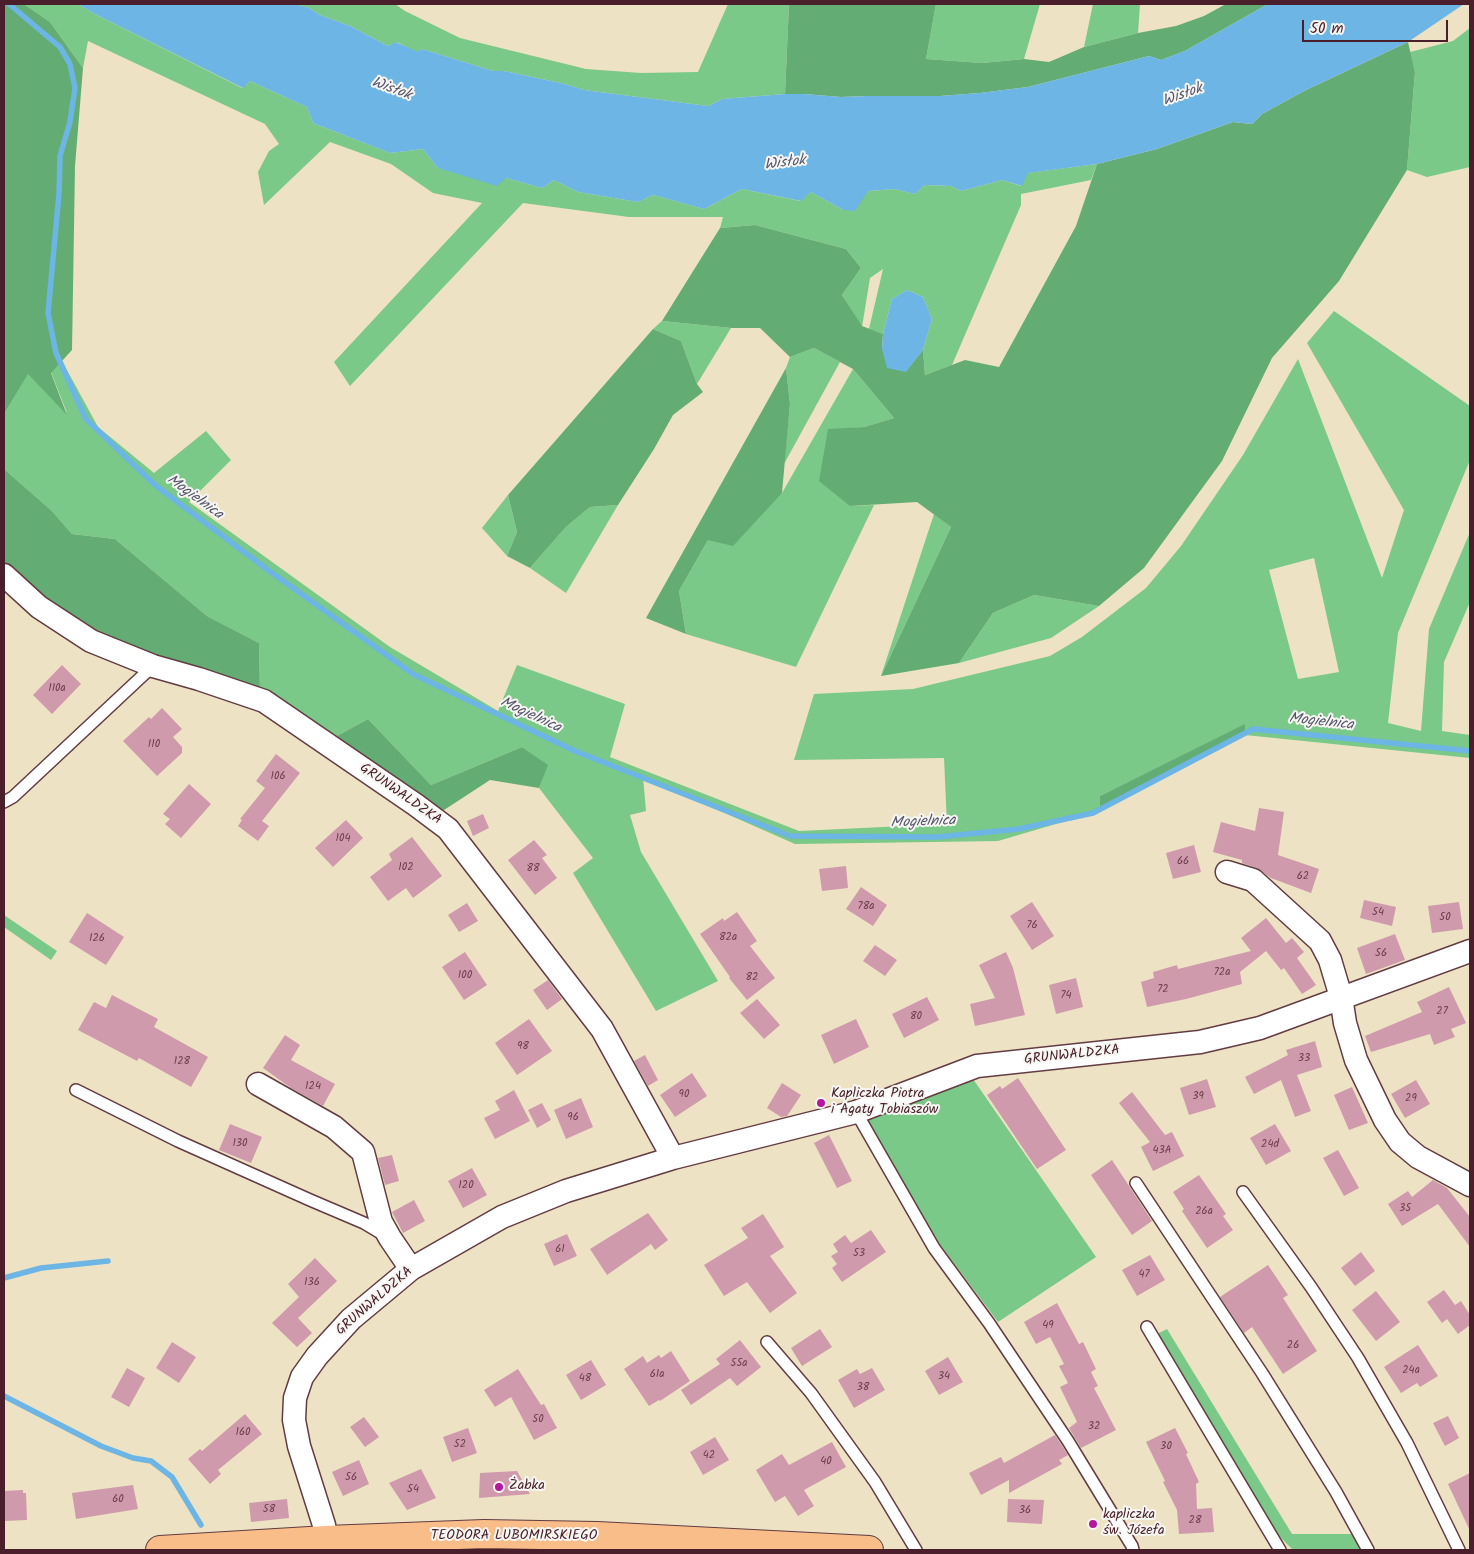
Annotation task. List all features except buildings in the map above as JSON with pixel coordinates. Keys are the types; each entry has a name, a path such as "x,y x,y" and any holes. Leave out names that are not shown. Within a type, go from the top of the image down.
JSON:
{"highway":[{"name":"TEODORA LUBOMIRSKIEGO","path":"160,1550 326,1540 377,1544 484,1534 597,1543 869,1550"}],"street":[{"name":"GRUNWALDZKA","path":"4,575 39,607 91,641 153,666 264,701 416,804 448,829 602,1029 673,1158"},
{"path":"1227,872 1252,880 1320,941 1330,960 1356,1060 1385,1120 1396,1137 1418,1157 1470,1185"},
{"name":"GRUNWALDZKA","path":"326,1540 324,1525 299,1446 294,1420 295,1398 302,1377 317,1356 351,1320 411,1269 502,1217 566,1191 673,1158 856,1112 977,1066 1200,1042 1260,1028 1470,951"},
{"path":"258,1084 334,1127 363,1152 381,1222 411,1269"}],"lane":[{"path":"4,802 13,797 153,666"},
{"path":"76,1090 178,1140 364,1223 390,1238"},
{"path":"856,1112 934,1248 989,1323 1068,1441 1132,1546 1132,1550"},
{"path":"1136,1183 1262,1373 1336,1492 1368,1550"},
{"path":"1243,1192 1358,1358 1407,1444 1460,1550"},
{"path":"1147,1327 1280,1550"},
{"path":"767,1342 811,1393 875,1482 916,1550"}],"green space":[{"path":"4,4 24,4 50,22 83,68 75,166 72,350 51,373 67,415 28,374 4,414"},
{"path":"24,4 78,4 242,88 250,81 307,107 313,123 390,153 423,149 438,168 506,178 542,188 554,180 578,192 638,202 653,195 704,209 742,189 800,201 811,192 843,210 868,191 894,189 915,194 925,185 951,186 961,191 1002,180 1021,186 1027,173 1097,164 1091,180 1021,194 1021,205 952,365 925,375 923,350 932,319 923,297 907,290 892,299 883,334 869,329 883,269 870,278 862,327 842,295 861,268 846,249 755,225 720,228 723,217 629,217 523,203 350,386 334,362 482,203 433,193 391,164 330,142 264,205 258,172 269,151 279,144 265,124 88,41 83,68 50,22"},
{"path":"295,4 395,4 405,11 460,38 586,69 641,73 698,72 728,4 789,4 785,94 722,99 708,106 584,90 504,71 493,71 422,49 418,53 397,42 388,46 350,26"},
{"path":"789,4 936,4 926,59 982,63 1024,59 1049,62 1084,47 1138,33 1176,26 1204,16 1226,4 1268,4 1185,51 1161,60 1149,56 1028,87 980,93 940,96 841,97 785,94"},
{"path":"936,4 1040,4 1024,59 982,63 926,59"},
{"path":"1093,4 1140,4 1138,33 1084,47"},
{"path":"1470,28 1470,167 1427,177 1407,170 1415,72 1410,52 1453,41"},
{"path":"1408,42 1415,72 1407,170 1339,281 1272,358 1222,461 1144,568 1099,606 1034,595 993,613 959,663 881,676 951,527 917,502 850,506 819,481 828,429 864,427 894,418 853,369 814,348 790,357 760,328 731,328 662,321 720,228 755,225 846,249 861,268 842,295 862,326 883,334 882,349 906,371 923,350 925,375 965,360 999,367 1076,226 1097,164 1157,149 1233,122 1252,124 1262,114 1304,91"},
{"path":"1334,311 1470,406 1470,460 1398,633 1388,723 1421,731 1429,629 1470,532 1470,602 1444,662 1442,731 1470,735 1470,758 1245,735 1245,725 1100,796 1100,811 998,841 795,844 643,777 646,811 630,815 641,852 718,981 656,1011 573,873 593,858 539,788 547,765 522,747 431,785 368,719 335,737 260,691 259,643 207,616 115,539 72,534 52,511 4,469 4,414 28,373 67,413 51,372 62,361 98,427 154,473 206,431 231,460 189,502 390,647 498,711 517,665 625,704 610,757 799,831 947,824 944,758 794,760 814,694 913,689 1050,656 1082,637 1146,588 1181,546 1243,455 1298,359 1382,578 1404,510 1307,343","holes":["1314,558 1339,672 1298,679 1269,570"]},
{"path":"662,321 731,328 697,384 681,341 653,329"},
{"path":"653,329 681,341 697,384 703,392 673,415 654,449 618,505 590,507 566,527 530,568 507,556 517,532 508,495"},
{"path":"814,348 840,362 784,464 790,404 786,368 790,357"},
{"path":"786,368 790,404 782,493 733,546 708,540 679,591 686,634 646,618"},
{"path":"853,369 894,418 864,427 828,430 850,506 874,505 796,667 686,634 679,591 708,540 782,493"},
{"path":"4,469 52,511 72,534 115,539 207,616 259,643 260,691 137,655 48,603 4,565"},
{"path":"508,495 517,532 507,556 482,528"},
{"path":"618,505 566,593 530,568 566,527 590,507"},
{"path":"934,514 951,527 881,676"},
{"path":"1034,595 1099,606 1051,638 959,663 993,613"},
{"path":"368,719 431,785 522,747 548,765 539,788 490,780 441,812 335,737"},
{"path":"1245,724 1245,735 1100,811 1100,796"},
{"path":"4,915 57,951 51,960 4,927"},
{"path":"973,1079 1096,1257 998,1322 936,1239 865,1119"},
{"path":"1167,1329 1292,1534 1355,1534 1362,1550 1293,1550 1276,1533 1157,1334"}],"water":[{"name":"Wisłok","path":"78,4 295,4 350,26 388,46 396,42 418,52 422,49 493,71 504,71 584,90 708,106 722,99 785,94 841,97 940,96 1028,87 1149,56 1161,60 1185,51 1268,4 1464,4 1408,42 1304,91 1262,114 1252,124 1233,122 1157,149 1097,164 1028,173 1022,186 1002,180 961,191 951,186 925,185 915,194 894,189 868,191 855,211 843,210 811,192 801,201 742,189 704,209 653,195 638,202 578,192 554,180 542,188 506,178 497,186 438,168 423,149 390,153 313,123 307,107 250,81 243,88"},
{"path":"907,290 923,297 932,319 923,350 906,372 887,368 882,349 883,334 892,299"}],"waterway":[{"name":"Mogielnica","path":"9,4 60,47 70,64 75,88 70,122 60,156 59,194 48,313 56,353 86,419 155,485 268,570 413,674 575,751 790,836 937,837 1019,829 1093,813 1253,729 1470,751"},
{"path":"4,1278 41,1268 108,1261"},
{"path":"4,1396 101,1446 133,1458 151,1461 172,1477 201,1525"}],"place":[{"name":"Kapliczka Piotra i Agaty Tobiaszów","path":"821,1103"},
{"name":"Żabka","path":"499,1487"},
{"name":"kapliczka św. Józefa","path":"1093,1524"}]}
